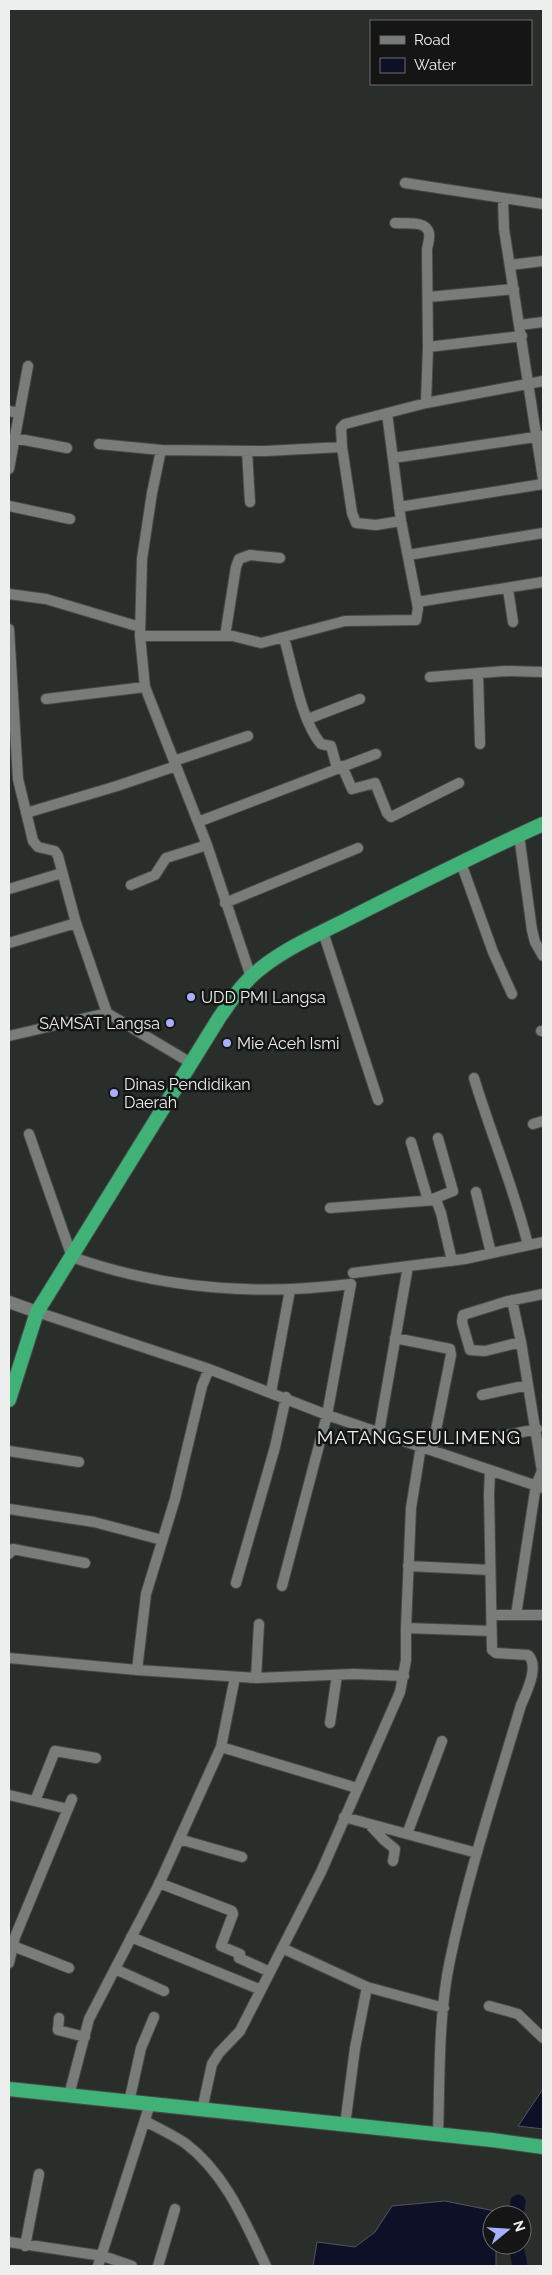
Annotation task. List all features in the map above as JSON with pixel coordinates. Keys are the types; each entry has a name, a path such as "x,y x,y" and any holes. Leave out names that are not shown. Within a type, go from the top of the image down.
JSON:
{"highway":[{"path":"9,1400 37,1312 231,1000 250,977 279,956 323,932 543,824"},
{"path":"9,2089 438,2134 543,2147"}],"street":[{"path":"405,183 543,204"},
{"path":"502,199 504,229 529,383 540,436 543,479"},
{"path":"395,223 420,224 425,226 428,231 426,403"},
{"path":"510,266 543,261"},
{"path":"428,297 514,289"},
{"path":"428,347 521,330 543,322"},
{"path":"9,469 28,366"},
{"path":"401,521 363,525 355,522 342,446 342,425 426,403 543,381"},
{"path":"9,412 20,414"},
{"path":"9,594 53,601 140,632 238,637 256,644 345,621 415,621 418,617 417,602 401,521 387,413"},
{"path":"393,458 540,436"},
{"path":"14,438 67,448"},
{"path":"99,444 162,450 247,451 342,446"},
{"path":"162,450 152,493 142,559 140,632 145,687 198,822 250,977"},
{"path":"247,451 250,502"},
{"path":"399,507 543,484"},
{"path":"9,506 70,519"},
{"path":"408,555 543,533"},
{"path":"225,636 236,567 239,559 250,555 280,558"},
{"path":"417,602 543,582"},
{"path":"508,589 513,622"},
{"path":"9,629 13,780 26,813 35,844 54,851 107,1013 192,1063"},
{"path":"284,638 308,720 319,742 331,747 339,767 352,789 373,783 376,784 390,817 459,783"},
{"path":"430,677 478,673 543,672"},
{"path":"478,673 480,744"},
{"path":"46,699 145,687"},
{"path":"308,720 360,699"},
{"path":"26,813 175,764 248,736"},
{"path":"198,822 376,754"},
{"path":"519,835 532,930 543,956"},
{"path":"131,885 155,875 166,858 206,845"},
{"path":"225,903 358,848"},
{"path":"461,863 493,952 512,994"},
{"path":"9,889 62,873"},
{"path":"9,943 76,923"},
{"path":"323,932 378,1100"},
{"path":"9,1036 107,1013"},
{"path":"474,1078 495,1145 517,1202 528,1245"},
{"path":"28,1134 72,1257 97,1266 174,1283 226,1290 290,1290 351,1284 327,1416 322,1428 282,1586"},
{"path":"330,1208 431,1200 453,1192 438,1138"},
{"path":"411,1142 431,1200 439,1206 452,1261"},
{"path":"476,1192 491,1253"},
{"path":"353,1273 374,1272 452,1261 543,1242"},
{"path":"379,1432 408,1266"},
{"path":"271,1392 290,1290"},
{"path":"520,1342 485,1351 472,1351 468,1347 462,1316 512,1300 543,1294"},
{"path":"512,1300 537,1429 542,1471 516,1616"},
{"path":"9,1302 208,1372 271,1392 327,1416 379,1432 420,1454 432,1450 540,1487"},
{"path":"395,1338 450,1349 451,1355 432,1450"},
{"path":"137,1670 146,1594 175,1499 202,1386 208,1372"},
{"path":"482,1395 528,1385"},
{"path":"236,1583 275,1447 286,1400"},
{"path":"486,1439 537,1429"},
{"path":"9,1451 79,1462"},
{"path":"202,2110 216,2058 240,2030 321,1872 356,1788 397,1701 404,1676 408,1566 414,1484 420,1454"},
{"path":"438,2134 444,2008 450,1961 477,1853 521,1705 528,1688 532,1667 531,1658 528,1655 493,1653 491,1631 490,1471"},
{"path":"9,1509 94,1522 162,1540"},
{"path":"9,1554 13,1549 85,1563"},
{"path":"408,1566 490,1570"},
{"path":"492,1616 543,1615"},
{"path":"256,1678 259,1624"},
{"path":"406,1628 491,1631"},
{"path":"9,1658 137,1670 256,1678 337,1675 404,1676"},
{"path":"330,1723 337,1675"},
{"path":"69,2095 89,2019 159,1882 221,1747 235,1677"},
{"path":"407,1834 442,1741"},
{"path":"221,1747 356,1788"},
{"path":"35,1801 55,1751 96,1758"},
{"path":"9,1795 68,1809"},
{"path":"9,1963 13,1946 72,1799"},
{"path":"344,1817 477,1853"},
{"path":"369,1824 395,1849 393,1861"},
{"path":"179,1839 242,1857"},
{"path":"159,1882 232,1911 233,1914 221,1946 239,1953 239,1958 270,1972"},
{"path":"132,1937 261,1990"},
{"path":"13,1946 69,1968"},
{"path":"282,1948 367,1987 444,2008"},
{"path":"115,1969 164,1991"},
{"path":"345,2125 355,2048 367,1987"},
{"path":"489,2006 518,2014 543,2038"},
{"path":"129,2102 141,2048 154,2017"},
{"path":"59,2018 58,2030 84,2037"},
{"path":"101,2261 150,2104"},
{"path":"145,2121 184,2143 207,2163 230,2193 266,2266"},
{"path":"25,2246 39,2174"},
{"path":"158,2266 174,2209"},
{"path":"9,2242 132,2266"}],"water":[{"path":"543,2089 543,2129 518,2126"},
{"path":"445,2201 482,2208 482,2255 496,2255 496,2266 313,2266 317,2242 355,2247 375,2232 392,2206"}],"waterway":[{"path":"518,2255 520,2266"}],"place":[{"name":"UDD PMI Langsa","path":"191,997"},
{"name":"SAMSAT Langsa","path":"170,1023"},
{"name":"Mie Aceh Ismi","path":"227,1043"},
{"name":"Dinas Pendidikan Daerah","path":"114,1093"}],"district":[{"name":"MATANGSEULIMENG","path":"419,1437"}]}
